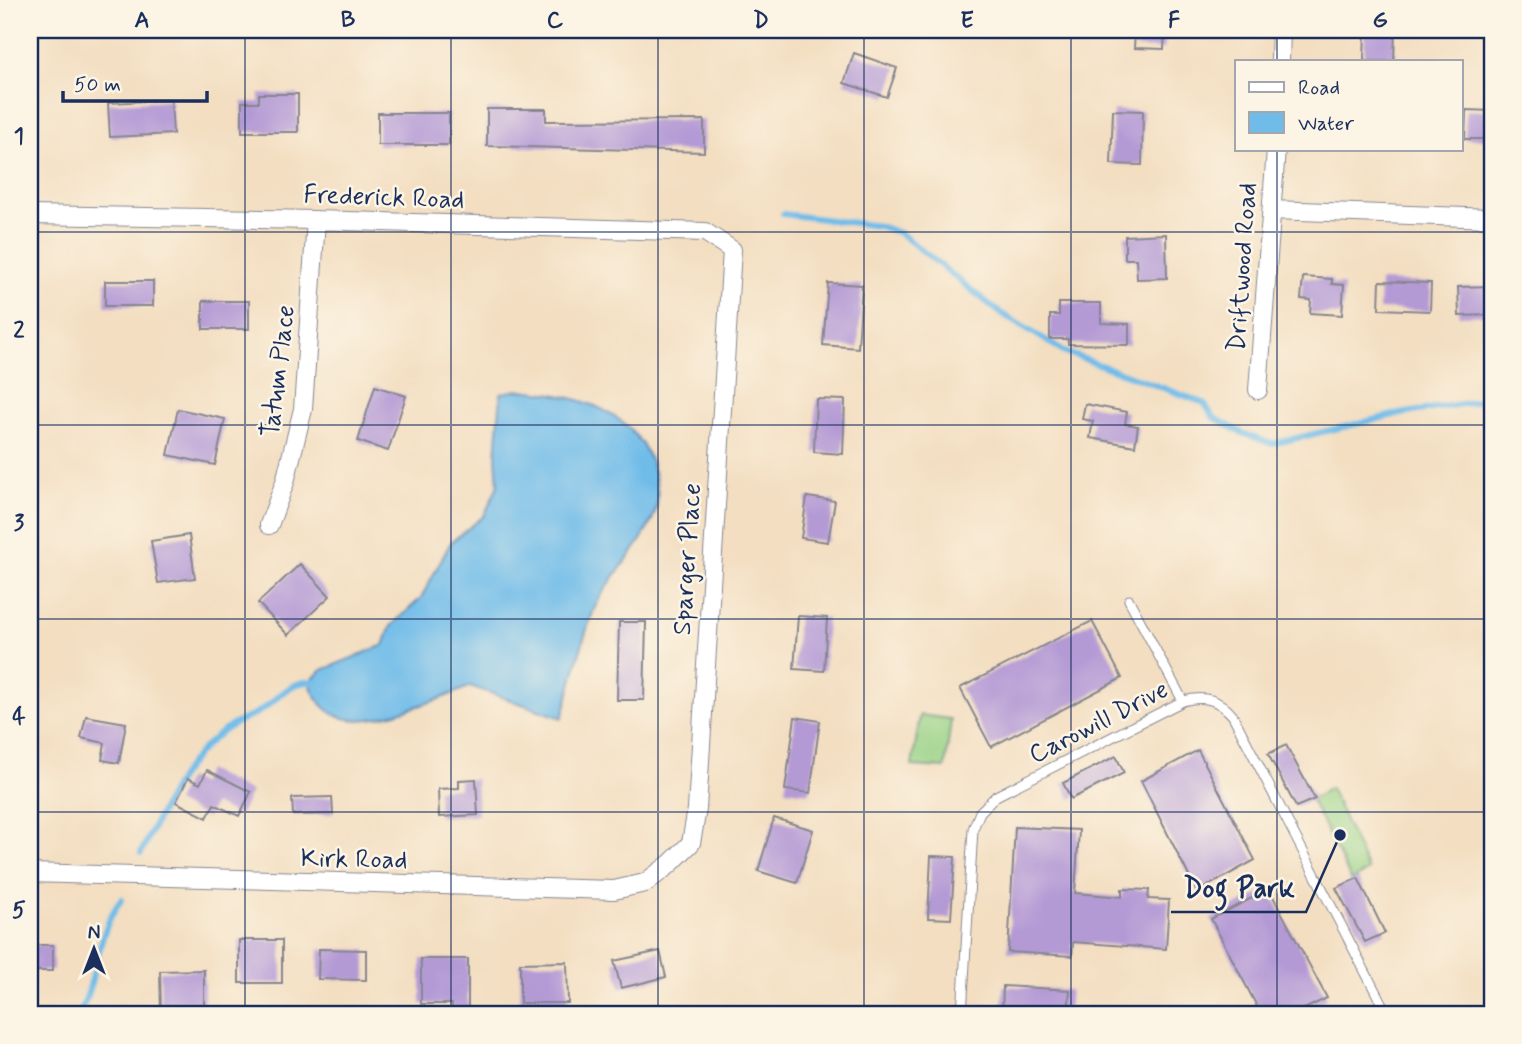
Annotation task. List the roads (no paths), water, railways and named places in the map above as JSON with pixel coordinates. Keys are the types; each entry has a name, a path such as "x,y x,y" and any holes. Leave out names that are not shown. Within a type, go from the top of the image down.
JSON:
{"street":[{"path":"1280,60 1281,30"},
{"name":"Driftwood Road","path":"1258,390 1276,150"},
{"path":"1273,210 1492,218"},
{"name":"Frederick Road","path":"30,215 316,220 705,232 732,250"},
{"name":"Tatum Place","path":"269,525 285,482 303,409 316,220"},
{"name":"Sparger Place","path":"670,864 691,843 697,809 732,250"},
{"name":"Kirk Road","path":"30,873 614,890 645,883 670,864"}],"lane":[{"path":"1129,600 1183,701"},
{"name":"Carowill Drive","path":"962,1014 973,829 980,812 996,796 1183,701 1206,698 1225,707 1233,716 1387,1014"}],"water":[{"path":"519,390 579,400 614,416 629,428 641,443 651,462 657,488 657,504 647,530 596,605 562,718 470,686 394,714 364,720 351,720 327,710 309,682 322,670 384,645 391,626 421,598 451,542 484,516 498,485 496,456 501,393"}],"waterway":[{"path":"783,214 879,226 900,233 999,312 1065,352 1204,403 1213,417 1242,433 1272,444 1394,415 1492,399"},
{"path":"141,853 177,782 201,751 231,726 260,711 285,690 299,683 316,682"},
{"path":"79,1014 107,925 122,899"}],"place":[{"name":"Dog Park","path":"1340,835"}]}
